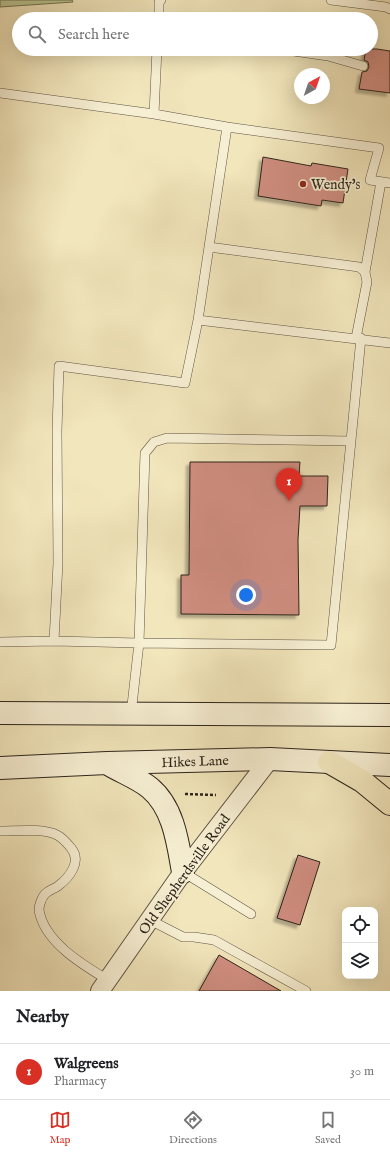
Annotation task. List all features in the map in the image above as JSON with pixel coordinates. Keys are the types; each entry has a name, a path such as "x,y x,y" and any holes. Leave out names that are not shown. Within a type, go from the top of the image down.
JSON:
{"main road":[{"path":"0,713 390,715"},
{"name":"Hikes Lane","path":"0,768 270,759 390,765"},
{"path":"329,762 362,781 390,804"},
{"path":"106,764 149,787 159,796 169,814 178,839 183,872"}],"street":[{"name":"Old Shepherdsville Road","path":"104,986 183,872 270,759"}],"lane":[{"path":"159,12 159,2 162,0"},
{"path":"331,0 386,7 390,9"},
{"path":"154,114 157,56"},
{"path":"328,56 363,66"},
{"path":"0,93 154,114 227,127 379,148 370,180 386,183 365,272 367,282 358,338 351,441 331,645 54,641 0,642"},
{"path":"54,641 58,563 57,431 59,366 186,383 198,320 227,127"},
{"path":"209,247 359,268 365,272"},
{"path":"198,320 390,343"},
{"path":"131,714 139,643 145,453 154,442 167,438 351,441"},
{"path":"0,831 40,832 57,835 65,841 73,851 76,861 72,871 67,879 45,894 41,900 39,909 47,930 57,942 104,986"},
{"path":"183,872 252,914"},
{"path":"150,920 183,937 214,940 306,991"}],"path":[{"path":"178,794 221,795"}],"green space":[{"path":"0,0 72,0 73,2 0,7"}],"building":[{"path":"378,49 390,51 390,93 359,89 362,72 367,71 369,67 368,62 364,60 365,56 378,56"},
{"name":"Wendy's","path":"263,157 311,166 312,163 348,169 343,203 322,200 321,206 258,196"},
{"path":"190,462 300,462 299,476 328,476 327,506 300,506 298,540 299,615 181,614 181,575 189,575"},
{"path":"298,855 320,862 300,925 277,918"},
{"path":"219,955 281,991 199,991"}],"place":[{"name":"Wendy's","path":"303,184"},
{"name":"Walgreens","path":"289,501"}]}
